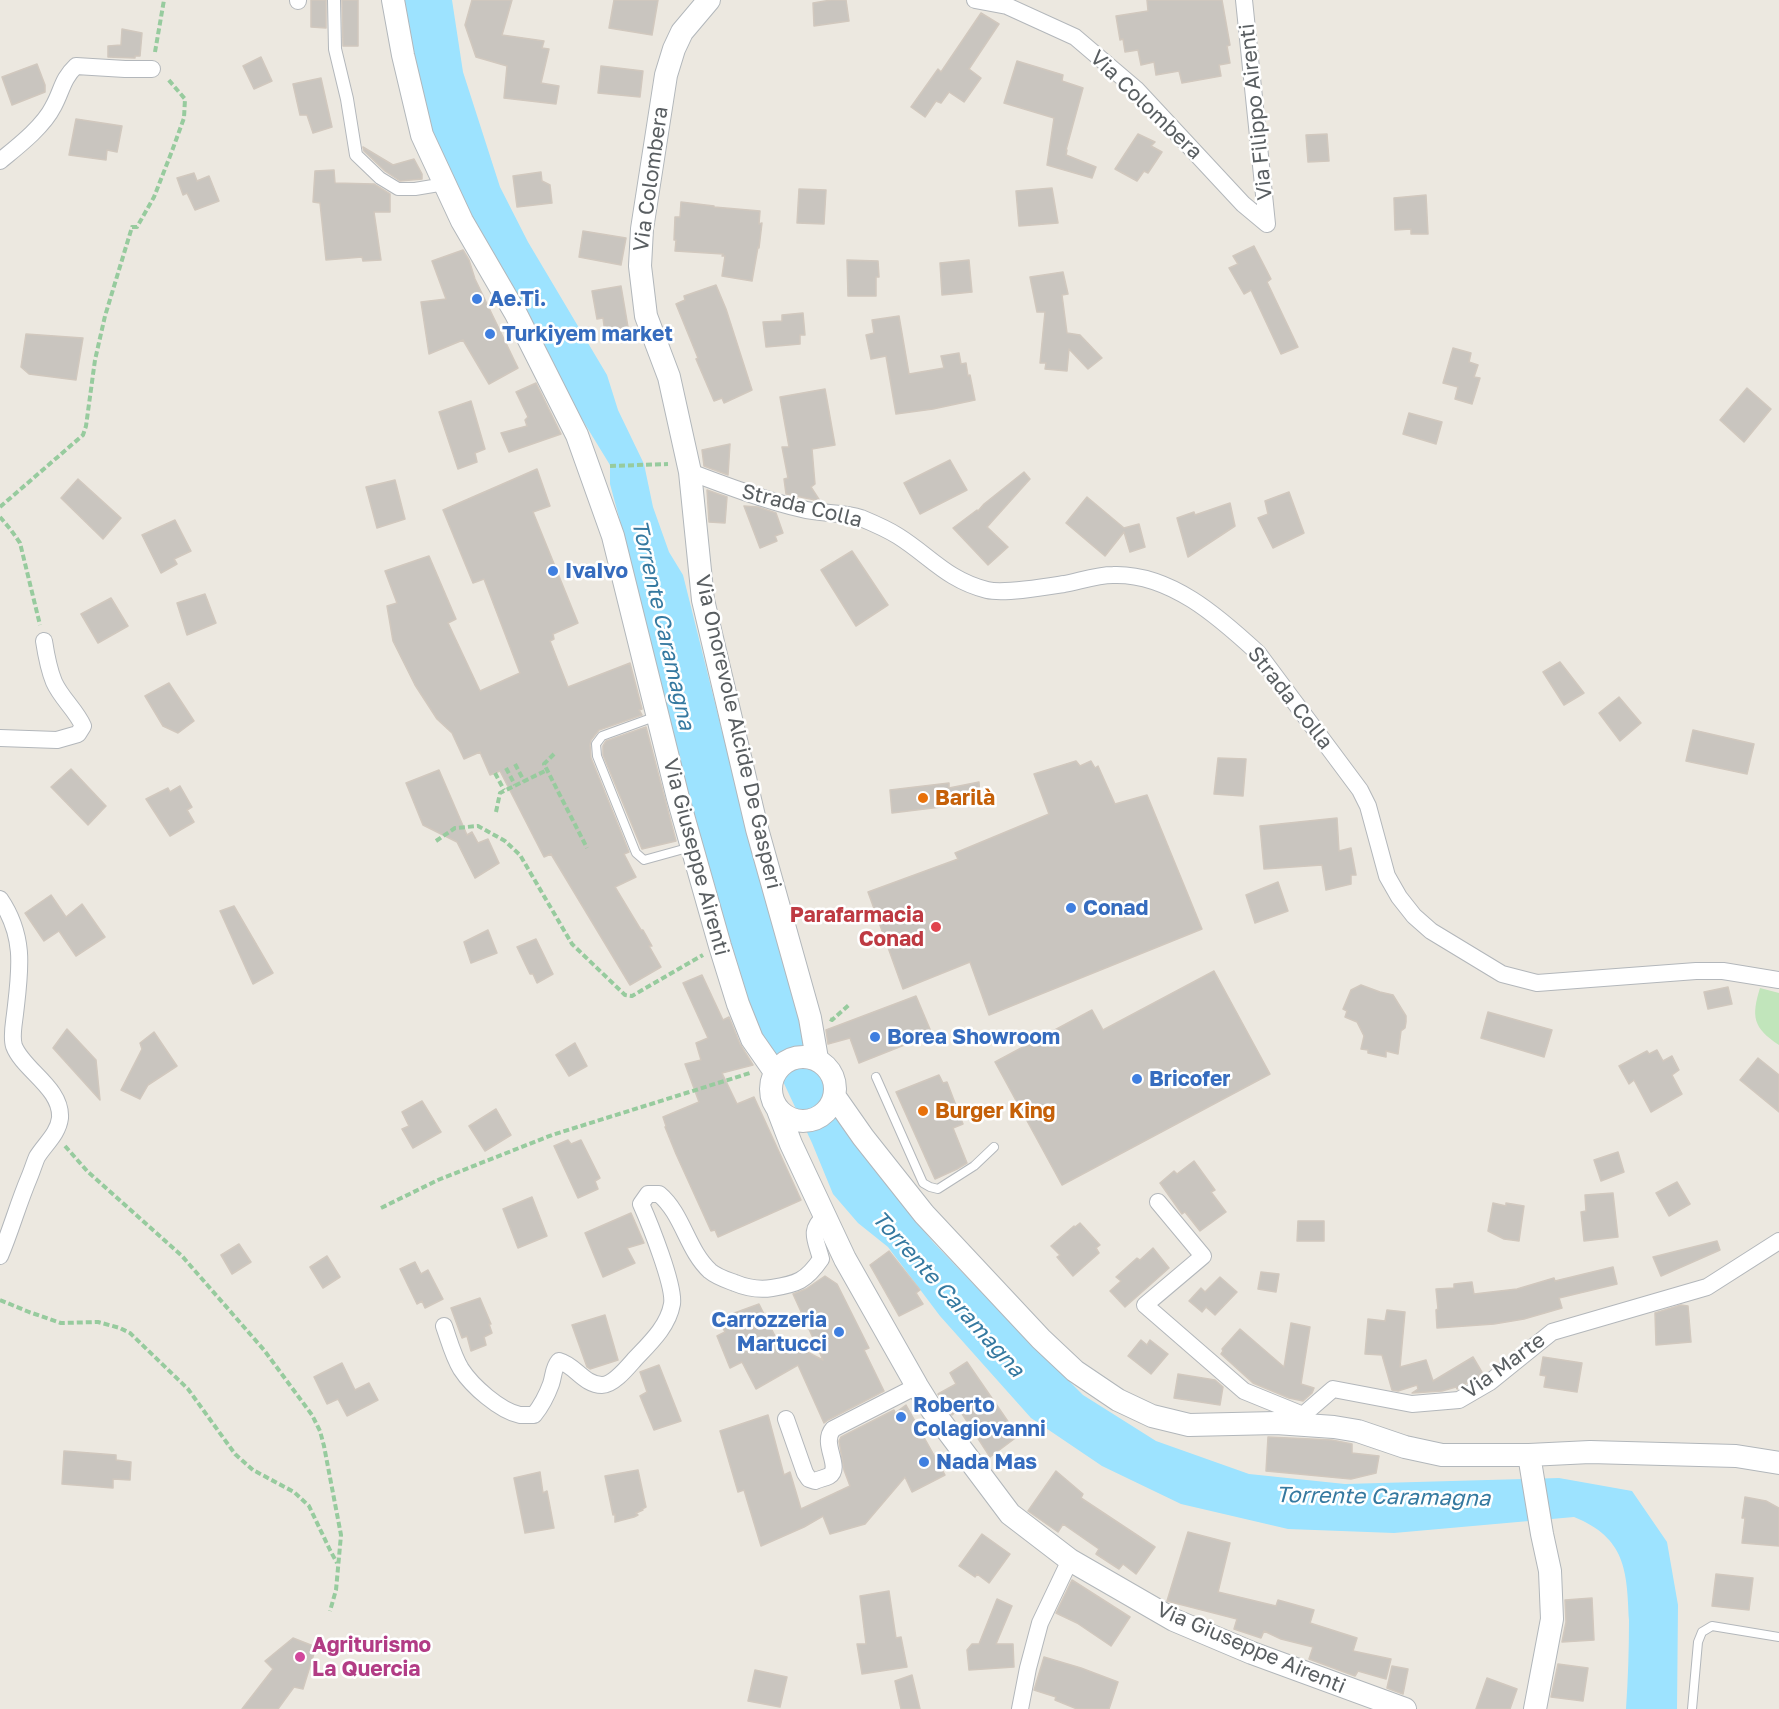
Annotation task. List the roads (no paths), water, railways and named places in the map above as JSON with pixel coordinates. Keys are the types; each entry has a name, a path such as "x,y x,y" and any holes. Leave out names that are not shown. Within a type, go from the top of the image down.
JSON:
{"main road":[{"name":"Via Giuseppe Airenti","path":"393,0 422,135 462,221 521,324 577,435 613,536 691,847 720,946 738,1004 752,1039 773,1070"},
{"name":"Via Colombera","path":"680,468 669,377 646,316 640,266 642,229 666,75 682,32 709,0"},
{"name":"Via Onorevole Alcide De Gasperi","path":"680,468 703,600 757,829 810,1018 818,1059"},
{"path":"808,1056 818,1059 833,1075 836,1086 835,1097 824,1114 815,1119 802,1121 786,1116 778,1110 773,1101 771,1082 773,1070 789,1059 808,1056"},
{"path":"835,1097 863,1137 924,1214 1041,1339 1075,1371 1126,1405 1152,1416 1189,1425 1276,1424 1303,1420 1359,1431 1405,1447 1442,1455 1590,1452 1725,1456 1779,1463"},
{"name":"Via Giuseppe Airenti","path":"778,1110 845,1259 917,1386 932,1410 1010,1514 1070,1560 1174,1620 1262,1657 1399,1708"},
{"path":"792,1144 802,1121"},
{"path":"1529,1455 1550,1570 1552,1619 1535,1709"}],"street":[{"path":"334,0 335,49 347,99 356,155 381,178 398,189 445,184"},
{"name":"Via Colombera","path":"975,0 1007,6 1075,37 1136,89 1243,204 1267,224"},
{"name":"Via Filippo Airenti","path":"1245,0 1267,224"},
{"path":"0,161 31,133 52,108 66,75 76,66 152,69"},
{"name":"Strada Colla","path":"680,468 743,492 804,510 859,518 898,536 945,572 970,585 990,591 1038,588 1114,575 1145,578 1173,589 1200,604 1258,653 1360,790 1370,814 1387,876 1399,897 1414,916 1431,931 1502,974 1537,983 1723,970 1779,980"},
{"path":"0,738 57,740 78,734 83,726 78,714 54,682 44,641"},
{"path":"0,899 8,910 20,953 13,1044 20,1058 48,1088 59,1107 58,1128 37,1157 0,1256"},
{"path":"444,1326 461,1368 472,1383 508,1410 534,1415 541,1406 552,1382 555,1366 559,1361 565,1362 591,1382 608,1384 623,1372 660,1331 673,1302 668,1278 641,1204 648,1194 659,1194 668,1202 699,1258 711,1272 723,1279 762,1290 795,1284 813,1271 821,1259 814,1233 816,1224 825,1216"},
{"path":"1158,1203 1203,1256 1145,1305 1245,1391 1303,1420"},
{"name":"Via Marte","path":"1303,1420 1333,1389 1412,1404 1459,1400 1490,1382 1552,1332 1707,1287 1779,1241"},
{"path":"786,1419 805,1473 809,1479 815,1481 828,1477 834,1468 828,1439 833,1429 917,1386"},
{"path":"1020,1709 1040,1623 1070,1560"}],"lane":[{"path":"658,716 602,736 596,744 597,756 636,853 644,860 691,847"},
{"path":"876,1077 923,1183 938,1189 974,1166 994,1147"},
{"path":"1692,1709 1698,1642 1702,1632 1712,1626 1779,1637"}],"water":[{"name":"Torrente Caramagna","path":"401,0 452,0 463,72 500,187 528,242 607,375 618,410 644,464 653,507 669,552 683,575 755,863 801,1026 844,1130 933,1242 1083,1395 1156,1441 1249,1474 1345,1484 1559,1478 1632,1491 1667,1542 1678,1605 1677,1709 1626,1709 1629,1620 1627,1586 1620,1558 1614,1546 1591,1525 1574,1517 1394,1533 1288,1529 1181,1504 1102,1466 1031,1418 940,1316 888,1247 858,1223 833,1194 737,980 706,871 610,484 610,465 580,416 458,195 430,129"}],"place":[{"name":"Ae.Ti.","path":"477,299"},
{"name":"Turkiyem market","path":"490,334"},
{"name":"IvaIvo","path":"553,571"},
{"name":"Barilà","path":"923,798"},
{"name":"Conad","path":"1071,908"},
{"name":"Parafarmacia Conad","path":"936,927"},
{"name":"Borea Showroom","path":"875,1037"},
{"name":"Bricofer","path":"1137,1079"},
{"name":"Burger King","path":"923,1111"},
{"name":"Carrozzeria Martucci","path":"839,1332"},
{"name":"Roberto Colagiovanni","path":"901,1417"},
{"name":"Nada Mas","path":"924,1462"},
{"name":"Agriturismo La Quercia","path":"300,1657"}]}
